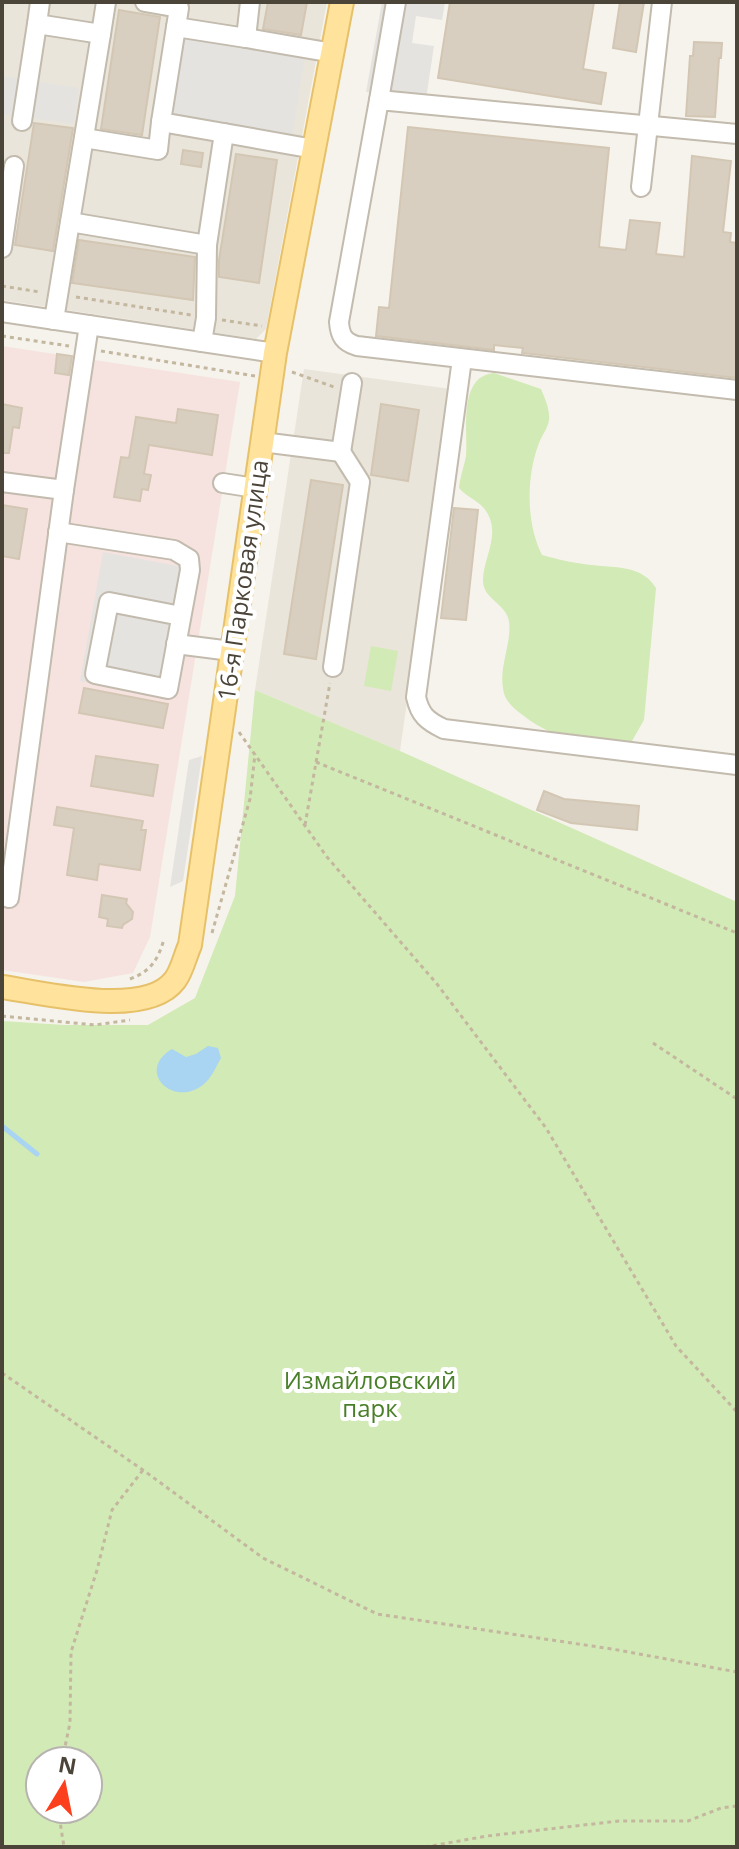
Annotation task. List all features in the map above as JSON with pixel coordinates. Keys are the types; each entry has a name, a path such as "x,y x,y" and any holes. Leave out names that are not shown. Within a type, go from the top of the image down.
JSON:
{"main road":[{"name":"16-я Парковая улица","path":"2,987 116,1003 155,996 175,980 190,945 262,442 280,362 314,149 342,2"}],"street":[{"path":"22,121 40,2"},
{"path":"54,320 106,2"},
{"path":"84,138 158,150 179,8 145,2"},
{"path":"246,38 250,2"},
{"path":"396,2 342,307 340,333 347,343 737,390"},
{"path":"641,187 662,2"},
{"path":"37,24 101,34"},
{"path":"176,27 333,53"},
{"path":"379,100 737,134"},
{"path":"161,122 314,149"},
{"path":"202,342 206,318 207,245 224,133"},
{"path":"2,248 14,166"},
{"path":"70,222 207,245"},
{"path":"2,312 202,342 280,362"},
{"path":"9,898 10,833 89,325"},
{"path":"462,359 416,697 419,711 428,722 444,729 737,765"},
{"path":"333,667 360,482 341,452 351,388"},
{"path":"262,442 341,452"},
{"path":"2,482 64,490"},
{"path":"223,483 255,488"},
{"path":"58,532 174,550 187,555 190,570 168,689 95,674 109,602 181,616"},
{"path":"176,644 231,651"}],"path":[{"path":"2,286 262,326"},
{"path":"2,336 263,377"},
{"path":"280,362 351,388"},
{"path":"305,825 333,667"},
{"path":"235,725 327,857 437,984 546,1128 676,1346 737,1412"},
{"path":"209,940 246,814 255,754"},
{"path":"316,762 737,933"},
{"path":"123,983 145,973 159,957 164,939"},
{"path":"2,1016 95,1025 131,1020"},
{"path":"653,1043 737,1099"},
{"path":"2,1373 143,1470 263,1558 377,1614 612,1649 737,1672"},
{"path":"65,1745 70,1723 71,1652 112,1510 143,1470"},
{"path":"425,1847 487,1836 619,1821 688,1821 721,1808 737,1806"},
{"path":"61,1825 64,1847"}],"shaded area":[{"path":"2,2 327,2 266,329 256,339 2,300"},
{"path":"382,2 445,2 442,20 416,16 412,43 434,46 426,99 366,92"},
{"path":"181,36 305,56 292,138 168,118"},
{"path":"2,76 79,88 74,124 2,114"},
{"path":"2,346 240,382 150,937 133,973 84,982 2,970"},
{"path":"304,369 451,389 400,751 255,690"},
{"path":"103,552 194,569 170,697 80,681"},
{"path":"202,756 183,881 170,887 189,760"}],"green space":[{"path":"494,373 541,389 548,408 548,423 535,456 530,485 533,529 542,555 636,571 656,588 644,720 632,741 622,746 570,738 547,730 517,710 507,701 504,693 502,680 509,621 504,610 487,593 483,582 492,529 483,507 459,488 466,456 470,394 483,376"},
{"path":"371,646 398,651 391,691 364,686"},
{"name":"Измайловский парк","path":"255,690 400,751 737,902 737,1847 2,1847 2,1021 148,1025 195,998 235,896"}],"water":[{"path":"208,1046 218,1048 221,1058 208,1080 196,1089 184,1092 164,1086 158,1078 157,1068 161,1058 172,1049 186,1057"}],"building":[{"path":"268,2 307,2 301,35 263,29"},
{"path":"450,2 594,2 583,69 606,73 601,104 438,78"},
{"path":"620,2 644,2 636,52 613,48"},
{"path":"119,10 160,17 142,135 101,129"},
{"path":"694,42 722,43 715,117 686,116 690,56 693,56"},
{"path":"34,123 73,128 53,251 15,245"},
{"path":"408,127 609,148 599,247 626,250 630,220 660,223 656,254 684,257 692,156 731,161 723,232 731,233 730,242 737,243 737,378 522,353 523,348 494,345 494,350 376,336 379,307 389,308"},
{"path":"183,150 203,153 201,167 181,164"},
{"path":"236,154 277,160 259,283 219,277"},
{"path":"79,240 195,257 193,300 72,283"},
{"path":"57,354 72,356 69,375 55,373"},
{"path":"2,404 22,408 19,428 13,427 9,453 2,453"},
{"path":"381,404 419,410 408,481 371,475"},
{"path":"178,409 218,415 212,455 149,445 144,474 151,475 148,490 142,489 140,501 114,497 121,457 129,458 136,417 176,423"},
{"path":"311,480 343,485 316,659 284,654"},
{"path":"2,505 27,509 19,559 2,556"},
{"path":"454,508 478,510 466,620 441,618"},
{"path":"84,688 168,704 163,728 79,713"},
{"path":"96,756 158,765 153,796 91,786"},
{"path":"544,791 564,799 639,806 637,830 571,823 537,810"},
{"path":"57,807 143,821 141,830 146,830 140,870 99,864 97,880 67,875 74,828 54,825"},
{"path":"102,895 127,899 126,903 133,912 132,919 122,928 107,926 108,919 99,917"}],"waterway":[{"path":"2,1126 37,1154"}]}
